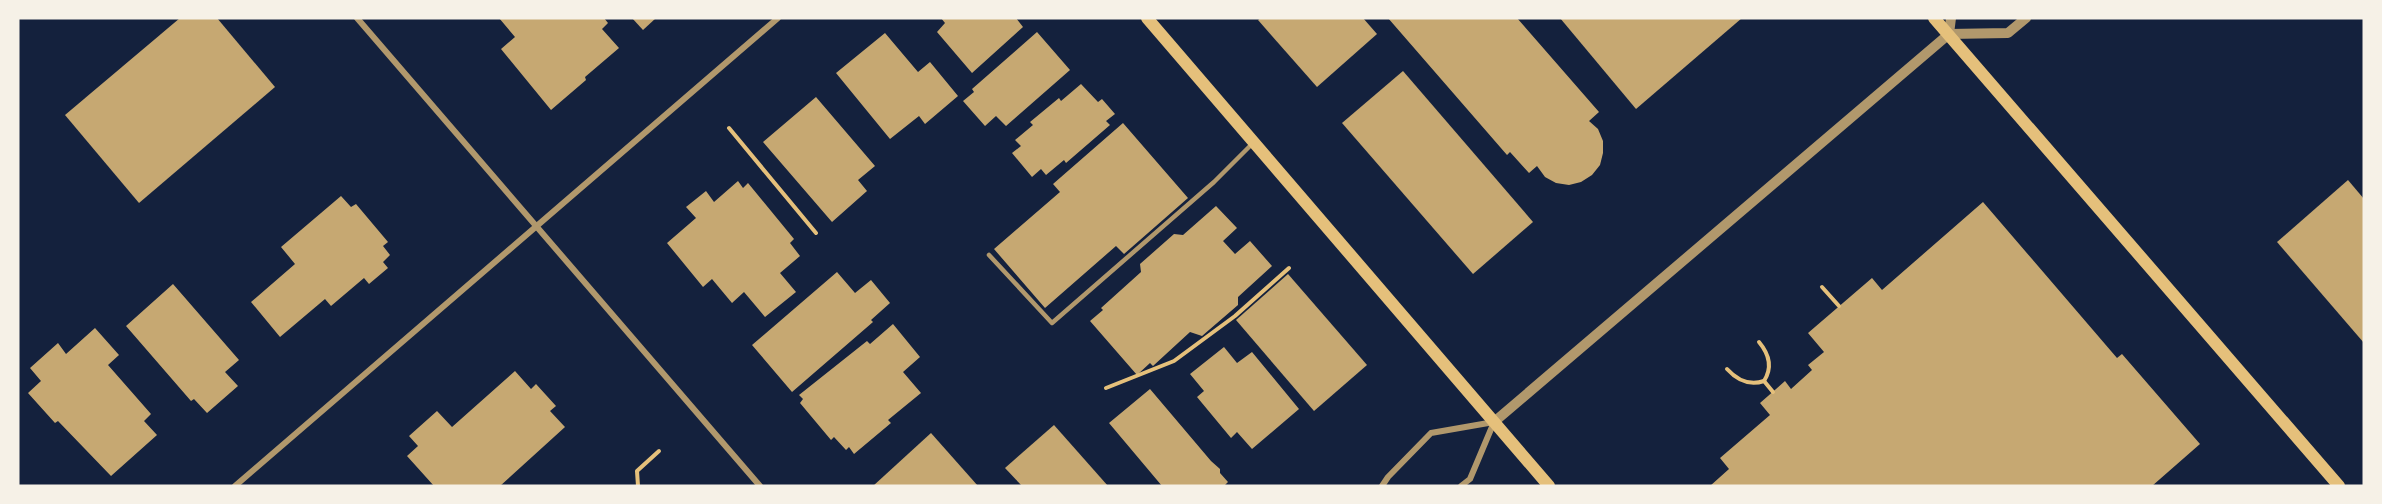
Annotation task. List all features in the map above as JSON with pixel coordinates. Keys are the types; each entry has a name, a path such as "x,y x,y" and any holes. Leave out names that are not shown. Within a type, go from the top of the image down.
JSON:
{"main road":[{"path":"1147,18 1549,486"},
{"path":"1934,18 2339,486"}],"street":[{"path":"357,18 760,486"},
{"path":"235,486 778,18"},
{"path":"1949,34 1951,18"},
{"path":"1461,486 1470,479 1494,422 1949,34 2008,33 2026,18"},
{"path":"1382,486 1431,433 1494,422"}],"lane":[{"path":"989,255 1052,323 1214,182 1254,142"}],"path":[{"path":"729,128 816,233"},
{"path":"1106,388 1174,361 1235,316 1289,268"},
{"path":"1822,287 1839,306"},
{"path":"1727,369 1741,380 1750,383 1764,381 1770,366 1768,356 1759,342"},
{"path":"1764,381 1773,392"},
{"path":"638,486 637,471 659,451"}],"building":[{"path":"180,18 217,18 275,87 139,203 65,115"},
{"path":"499,18 604,18 608,23 602,29 619,48 551,110 501,49 515,37"},
{"path":"632,18 656,18 643,30"},
{"path":"941,18 1016,18 1023,27 972,73 937,32 945,23"},
{"path":"1261,18 1363,18 1377,34 1317,87 1258,20"},
{"path":"1388,18 1517,18 1599,112 1589,121 1598,129 1603,141 1600,165 1592,175 1581,182 1569,185 1556,183 1545,177 1537,166 1529,173 1510,152 1507,155"},
{"path":"1560,18 1742,18 1636,109"},
{"path":"1037,32 1070,70 1006,126 996,116 985,126 963,101 974,92 972,89"},
{"path":"885,33 918,72 930,62 958,96 925,124 919,116 890,139 836,73"},
{"path":"1403,71 1533,222 1473,274 1342,123"},
{"path":"1081,84 1098,102 1102,99 1115,114 1106,121 1110,125 1066,163 1064,160 1046,175 1041,169 1032,177 1012,153 1021,146 1015,140 1033,125 1030,122 1059,98 1061,101"},
{"path":"816,97 875,166 858,180 867,191 832,222 763,142"},
{"path":"1123,123 1188,198 1124,254 1116,246 1045,308 994,249 1060,192 1053,184"},
{"path":"2348,180 2364,199 2364,343 2277,242"},
{"path":"738,181 743,188 748,183 794,239 790,243 800,256 780,273 796,292 765,317 744,292 732,303 712,279 703,287 667,243 696,218 686,207 706,191 714,202"},
{"path":"341,196 351,207 356,204 388,242 383,246 390,255 383,262 388,268 369,284 364,278 331,306 325,299 280,337 251,302 295,264 281,247"},
{"path":"1983,202 2117,358 2122,354 2200,444 2152,486 1710,486 1729,469 1720,458 1770,415 1760,403 1785,381 1791,389 1812,370 1808,365 1824,352 1808,333 1872,278 1882,290"},
{"path":"1216,206 1237,228 1223,241 1235,254 1250,241 1272,266 1238,297 1238,305 1202,336 1190,332 1153,366 1150,363 1137,375 1090,321 1141,272 1140,264 1174,234 1183,235"},
{"path":"837,272 855,293 871,280 890,303 871,320 873,322 792,392 752,345"},
{"path":"1288,274 1367,365 1314,411 1236,320"},
{"path":"173,284 239,360 225,372 238,386 207,413 194,399 191,401 126,326"},
{"path":"893,324 920,357 903,372 921,393 888,420 891,423 854,454 849,447 846,450 834,437 831,440 800,403 803,399 799,395 867,341 870,344"},
{"path":"95,328 119,355 108,365 151,414 144,421 157,435 111,476 58,421 55,423 28,393 41,381 30,368 58,343 66,354"},
{"path":"1224,347 1237,363 1252,352 1299,409 1252,449 1237,432 1231,438 1197,397 1204,391 1190,374"},
{"path":"515,371 531,389 536,384 556,406 550,411 565,427 500,486 434,486 407,456 418,446 409,436 437,411 452,427"},
{"path":"1150,389 1220,469 1220,473 1228,482 1224,486 1162,486 1109,423"},
{"path":"1054,425 1108,486 1022,486 1005,468"},
{"path":"931,433 978,486 873,486"}]}
